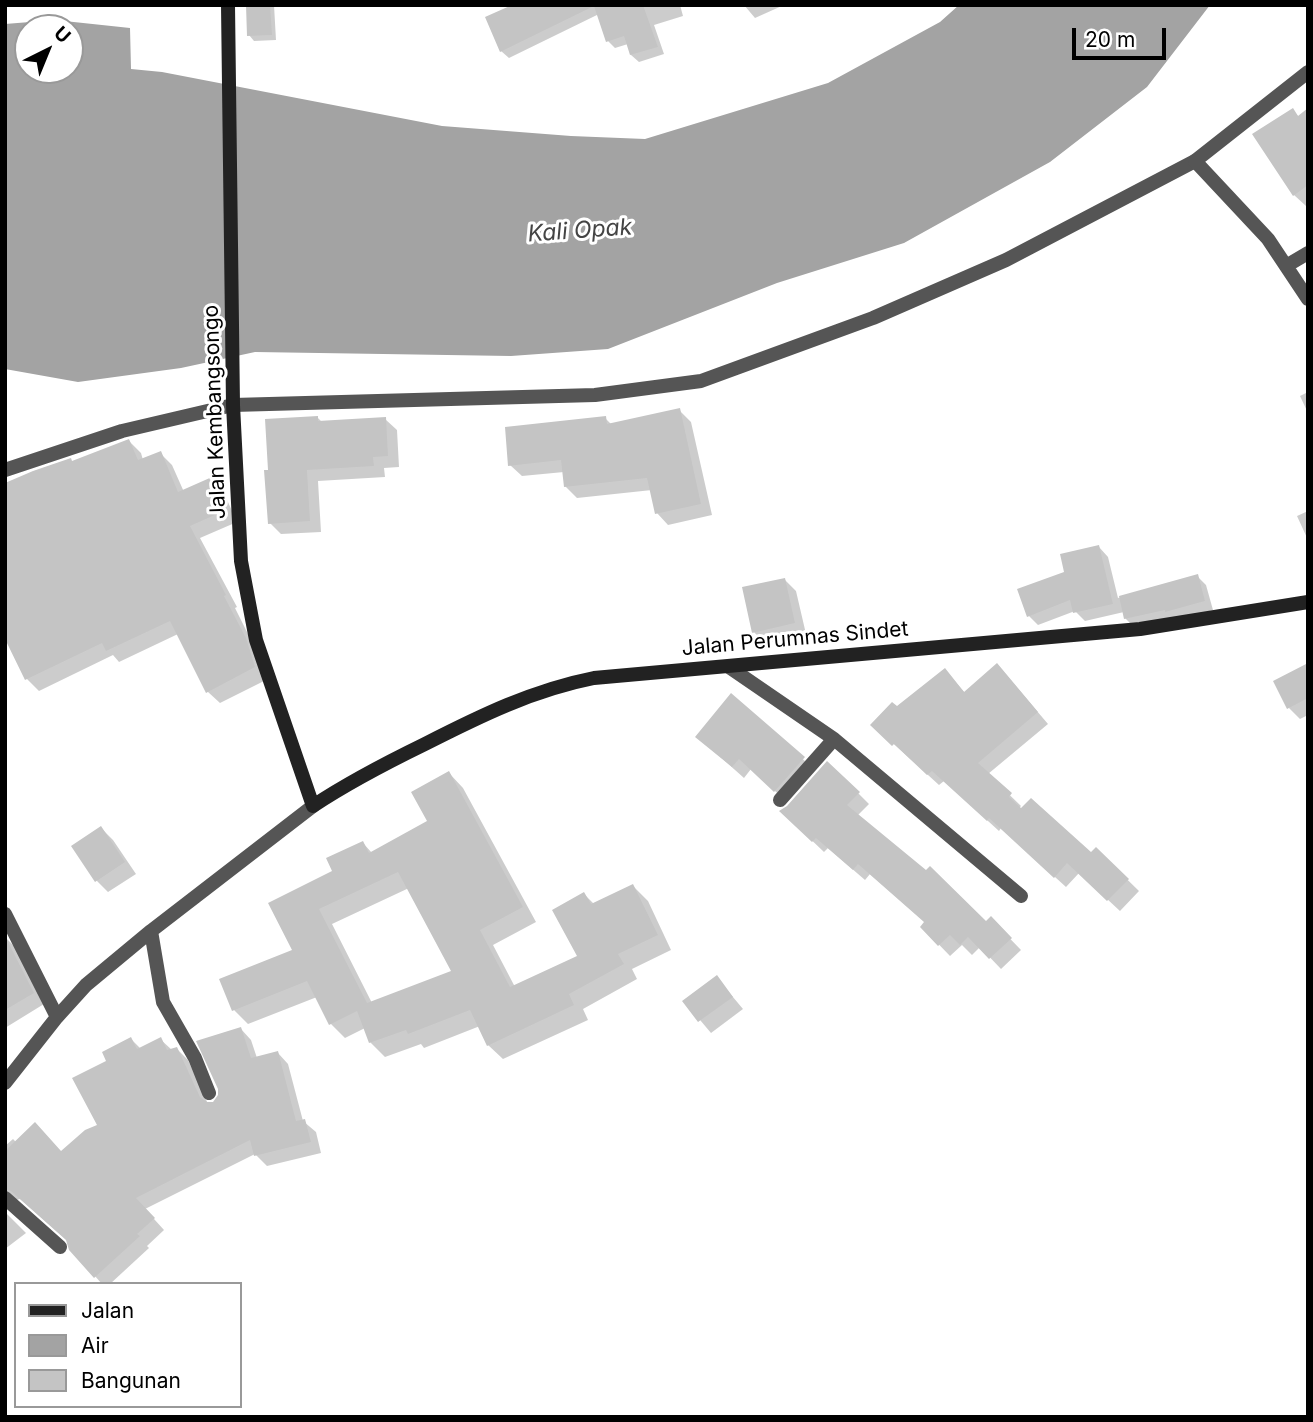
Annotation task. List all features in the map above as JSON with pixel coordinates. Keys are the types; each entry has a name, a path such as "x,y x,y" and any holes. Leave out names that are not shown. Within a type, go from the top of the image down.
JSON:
{"street":[{"name":"Jalan Kembangsongo","path":"228,5 233,401 241,561 256,639 270,687 313,806"},
{"path":"5,470 122,431 233,401 595,394 701,381 873,318 1006,260 1195,161 1308,72"},
{"path":"1195,161 1268,239 1308,299"},
{"path":"1286,266 1308,253"},
{"name":"Jalan Perumnas Sindet","path":"313,806 349,782 471,721 523,697 558,685 594,678 1140,629 1308,602"},
{"path":"729,667 834,739 1021,896"},
{"path":"780,800 834,739"},
{"path":"5,1083 86,985 151,931 313,806"},
{"path":"5,914 57,1017"},
{"path":"151,931 163,1002 195,1058 209,1093"},
{"path":"5,1198 60,1247"}],"water":[{"name":"Kali Opak","path":"959,5 1210,5 1147,87 1050,162 904,243 777,283 608,349 511,356 255,352 181,368 78,382 5,369 5,24 14,23 14,84 84,84 84,23 130,28 131,69 162,72 442,126 571,136 645,139 828,83 940,22"}],"building":[{"path":"246,5 270,5 272,35 247,36"},
{"path":"512,5 643,5 658,47 630,55 624,36 606,42 594,6 500,52 485,17"},
{"path":"1293,108 1298,116 1308,108 1308,185 1293,196 1252,134"},
{"path":"680,408 701,504 655,514 647,478 564,487 561,460 508,466 505,427 606,416 607,424"},
{"path":"318,416 318,421 386,417 388,456 373,457 374,466 307,470 310,521 268,524 264,470 268,470 265,419"},
{"path":"129,439 138,460 161,451 178,492 212,477 226,510 190,526 246,638 255,667 206,693 170,621 106,651 102,643 25,680 5,639 5,483"},
{"path":"1099,545 1113,604 1073,613 1070,600 1027,617 1017,589 1064,572 1060,554"},
{"path":"1198,574 1205,601 1124,619 1119,596"},
{"path":"785,578 795,623 752,633 742,587"},
{"path":"997,663 1038,712 978,763 1012,793 1009,797 1021,808 1031,798 1091,852 1096,847 1129,879 1107,901 1067,863 1054,878 989,818 987,821 932,771 927,775 870,725 892,702 897,706 945,668 964,692"},
{"path":"1308,663 1308,698 1287,709 1273,681"},
{"path":"731,693 805,757 774,792 739,759 732,767 695,737"},
{"path":"827,761 860,792 847,805 926,870 930,866 986,921 991,916 1012,938 989,959 968,937 960,945 950,935 938,946 920,927 924,922 858,864 853,870 816,838 812,842 779,811 787,806"},
{"path":"449,771 523,907 480,930 510,987 577,956 552,910 584,892 591,904 633,884 658,935 618,954 624,964 569,994 574,1005 487,1046 470,1010 408,1034 406,1030 369,1043 357,1011 329,1025 307,981 232,1011 219,979 292,950 268,903 332,871 326,858 363,841 369,853 427,821 411,792","holes":["398,872 451,971 367,1003 319,909"]},
{"path":"101,826 125,862 95,882 71,846"},
{"path":"5,936 34,993 5,1010"},
{"path":"717,975 733,997 698,1022 682,1001"},
{"path":"241,1027 251,1058 278,1051 296,1121 305,1119 311,1142 254,1156 250,1140 136,1198 155,1218 137,1234 140,1236 94,1278 69,1250 66,1240 11,1191 5,1189 5,1151 35,1122 61,1151 85,1130 97,1125 72,1078 106,1061 102,1052 131,1037 137,1049 161,1037 167,1050 177,1047 200,1097 207,1102 213,1102 218,1095 218,1089 196,1041"}]}
